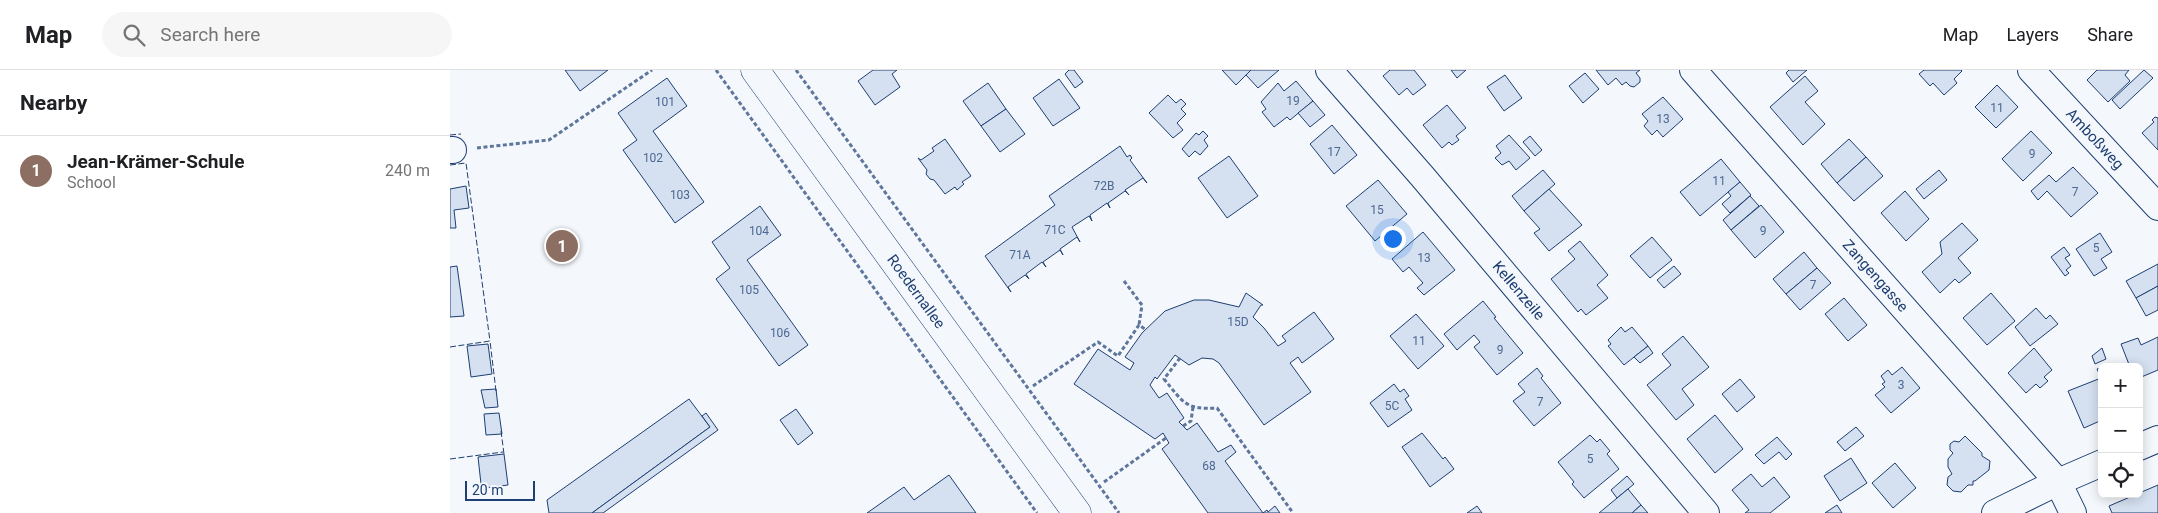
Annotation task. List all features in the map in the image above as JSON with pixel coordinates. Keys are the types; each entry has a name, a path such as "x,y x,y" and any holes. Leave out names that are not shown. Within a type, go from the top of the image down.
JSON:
{"main road":[{"name":"Roedernallee","path":"755,70 1077,513"}],"street":[{"name":"Kellenzeile","path":"1329,70 1422,176 1706,513"},
{"name":"Zangengasse","path":"1693,70 2058,482 2073,513"},
{"name":"Amboßweg","path":"2031,70 2158,207"},
{"path":"2143,445 2158,439"},
{"path":"1995,513 2098,465"}],"path":[{"path":"452,150 549,140 652,70"},
{"path":"716,70 1037,513"},
{"path":"796,70 1119,513"},
{"path":"1033,386 1098,342 1118,356 1139,325 1142,305 1124,281"},
{"path":"1139,325 1145,329"},
{"path":"1180,358 1164,379 1181,400 1193,407 1217,408 1292,513"},
{"path":"1183,426 1190,421 1193,407"},
{"path":"1104,482 1166,438"}],"building":[{"path":"565,70 608,70 580,91"},
{"path":"873,70 897,70 892,74 900,87 875,105 858,81"},
{"path":"1069,70 1074,70 1083,82 1075,88 1065,74"},
{"path":"1222,70 1251,70 1236,85"},
{"path":"1251,70 1279,70 1258,88 1246,75"},
{"path":"1390,70 1414,70 1426,85 1413,95 1407,88 1399,95 1383,76"},
{"path":"1451,70 1466,70 1457,78"},
{"path":"1596,70 1640,70 1636,73 1640,78 1640,82 1634,87 1626,82 1622,85 1616,78 1608,85"},
{"path":"1789,70 1807,70 1793,82 1786,73"},
{"path":"1924,70 1962,71 1954,79 1957,83 1944,95 1933,83 1930,86 1919,74"},
{"path":"2097,70 2129,70 2125,75 2130,81 2108,102 2087,80"},
{"path":"2144,70 2153,78 2120,109 2112,100"},
{"path":"1585,73 1599,89 1583,103 1569,86"},
{"path":"1505,75 1522,98 1504,111 1487,87"},
{"path":"1805,76 1818,91 1805,102 1825,124 1803,145 1770,107"},
{"path":"667,78 687,106 653,131 704,202 675,223 623,150 637,140 618,113"},
{"path":"1059,79 1080,108 1053,126 1033,98"},
{"path":"1296,81 1313,101 1290,120 1287,117 1274,127 1262,112 1266,109 1261,102 1278,83 1284,91"},
{"path":"988,83 1006,109 981,126 963,101"},
{"path":"1997,85 2018,107 1996,128 1975,107"},
{"path":"1168,95 1176,103 1181,99 1186,104 1181,109 1186,114 1177,123 1183,130 1173,138 1149,113"},
{"path":"1663,97 1683,119 1663,137 1657,130 1652,135 1644,126 1648,121 1642,114"},
{"path":"1313,101 1325,115 1310,127 1298,113"},
{"path":"1447,105 1466,128 1456,136 1459,140 1452,145 1449,142 1442,148 1423,125"},
{"path":"1006,109 1025,134 1000,152 981,126"},
{"path":"2155,117 2158,118 2158,150 2142,133 2154,122 2152,120"},
{"path":"1332,125 1357,155 1334,174 1310,144"},
{"path":"1203,131 1208,136 1204,140 1208,146 1200,155 1195,151 1189,157 1182,149 1196,133 1199,135"},
{"path":"2031,131 2052,153 2023,181 2002,159"},
{"path":"1509,135 1530,158 1516,170 1509,161 1502,165 1495,158 1501,153 1496,146"},
{"path":"1530,136 1542,150 1535,156 1523,142"},
{"path":"945,139 971,176 962,182 964,184 957,190 955,187 945,194 934,180 930,179 926,174 927,170 918,158 921,160 934,151 932,148"},
{"path":"1849,139 1866,157 1837,183 1821,164"},
{"path":"1120,146 1127,157 1130,155 1132,158 1130,160 1147,183 1143,178 1125,190 1129,195 1125,191 1108,203 1110,208 1107,203 1090,215 1092,221 1089,216 1072,227 1080,242 1077,237 1060,249 1063,255 1060,250 1043,262 1046,267 1042,262 1026,274 1029,279 1025,275 1008,287 1011,292 985,256 1055,205 1049,196"},
{"path":"1229,156 1258,196 1227,218 1198,178"},
{"path":"1866,157 1883,176 1854,201 1837,183"},
{"path":"1721,159 1740,182 1700,216 1680,192"},
{"path":"2073,167 2098,193 2071,217 2047,191 2038,200 2031,191 2049,175 2056,182"},
{"path":"1543,170 1555,184 1524,211 1512,196"},
{"path":"1939,170 1947,180 1924,199 1916,189"},
{"path":"1378,180 1407,214 1375,241 1346,206"},
{"path":"1740,182 1751,195 1730,213 1722,204 1731,196 1728,192"},
{"path":"466,186 469,208 454,210 456,228 450,228 450,189"},
{"path":"1549,189 1582,225 1549,251 1534,233 1540,229 1524,211"},
{"path":"1905,191 1929,219 1906,241 1881,213"},
{"path":"1750,196 1759,206 1731,230 1723,220"},
{"path":"1761,205 1784,232 1755,258 1731,230"},
{"path":"760,206 781,235 747,260 808,345 779,366 716,279 730,268 712,242"},
{"path":"1962,223 1978,240 1958,258 1971,273 1959,283 1955,279 1940,293 1922,272 1942,254 1940,242"},
{"path":"1423,232 1455,270 1424,295 1417,288 1423,283 1409,267 1403,272 1392,259"},
{"path":"2100,233 2112,252 2101,259 2107,268 2094,276 2076,249"},
{"path":"1652,237 1672,260 1650,278 1630,256"},
{"path":"1580,241 1608,275 1597,285 1608,298 1586,315 1581,309 1578,312 1551,279 1575,259 1568,251"},
{"path":"2064,247 2070,255 2065,258 2071,266 2066,270 2069,273 2065,276 2051,257"},
{"path":"1804,252 1817,268 1786,294 1773,279"},
{"path":"2158,264 2158,286 2136,298 2126,281"},
{"path":"457,266 464,316 450,317 450,267"},
{"path":"1674,266 1681,274 1664,288 1657,280"},
{"path":"1817,268 1831,283 1800,310 1786,294"},
{"path":"2158,286 2158,310 2146,316 2136,298"},
{"path":"1246,293 1263,305 1261,305 1253,317 1278,346 1286,341 1282,336 1314,312 1334,339 1302,363 1298,357 1290,363 1311,392 1264,425 1219,363 1213,359 1202,358 1189,365 1175,355 1157,379 1155,377 1150,385 1159,398 1167,393 1184,418 1179,422 1187,430 1197,423 1218,452 1231,445 1236,452 1225,461 1263,513 1208,513 1162,449 1169,443 1163,433 1155,439 1074,384 1098,349 1130,370 1134,363 1125,357 1142,333 1165,311 1194,300 1209,300 1239,307"},
{"path":"1991,293 2015,321 1987,345 1963,318"},
{"path":"1844,298 1867,325 1848,341 1825,314"},
{"path":"1483,301 1496,317 1494,318 1523,353 1497,375 1474,347 1480,342 1474,335 1457,350 1444,334"},
{"path":"2036,308 2046,319 2050,315 2058,324 2030,346 2015,327"},
{"path":"1416,314 1444,346 1418,369 1390,336"},
{"path":"1621,327 1625,332 1632,327 1648,346 1624,365 1608,346 1611,344 1608,340"},
{"path":"1683,336 1709,367 1682,389 1694,405 1676,420 1647,385 1671,365 1662,354"},
{"path":"2158,337 2158,370 2143,376 2143,363 2128,363 2121,344 2138,338 2141,345"},
{"path":"488,344 492,374 471,377 467,346"},
{"path":"1648,346 1653,353 1640,363 1634,357"},
{"path":"2034,348 2052,370 2044,377 2048,381 2040,388 2036,384 2026,393 2008,373"},
{"path":"2102,348 2106,359 2095,364 2092,356"},
{"path":"1902,367 1920,388 1891,413 1875,395 1885,387 1882,384 1885,382 1881,376 1888,370 1892,375"},
{"path":"1537,368 1543,376 1541,378 1561,403 1534,426 1513,401 1525,392 1518,384"},
{"path":"1740,379 1755,397 1737,412 1722,394"},
{"path":"2098,379 2098,422 2084,428 2068,391"},
{"path":"1394,384 1400,392 1404,389 1409,396 1405,399 1412,410 1388,427 1370,403"},
{"path":"496,389 498,407 485,408 481,390"},
{"path":"689,399 710,427 592,513 549,513 547,500"},
{"path":"796,409 813,433 798,445 780,420"},
{"path":"499,413 502,434 486,435 484,414"},
{"path":"706,413 718,430 603,513 592,513 710,427 702,416"},
{"path":"1715,415 1743,449 1715,473 1687,439"},
{"path":"1856,427 1864,436 1845,451 1837,442"},
{"path":"1422,433 1443,459 1445,457 1454,469 1430,487 1402,447"},
{"path":"1590,435 1597,442 1600,439 1610,451 1607,454 1619,469 1584,498 1572,484 1574,482 1558,462"},
{"path":"1965,436 1982,453 1982,456 1990,461 1989,470 1973,481 1973,485 1968,485 1961,492 1953,491 1947,485 1948,477 1952,474 1948,467 1948,459 1953,453 1950,450 1950,444 1954,441 1959,442"},
{"path":"1777,437 1792,454 1786,460 1779,452 1764,464 1755,455"},
{"path":"504,454 508,485 484,488 484,484 481,484 478,457"},
{"path":"1851,458 1867,483 1840,501 1824,476"},
{"path":"1895,463 1916,488 1893,508 1872,483"},
{"path":"1751,474 1762,487 1774,477 1790,497 1770,513 1745,513 1749,510 1732,490"},
{"path":"949,475 976,513 867,513 904,487 914,500"},
{"path":"1627,476 1634,484 1617,498 1611,490"},
{"path":"2158,485 2158,513 2112,513 2109,506 2128,498 2143,498 2143,491"},
{"path":"1628,489 1641,505 1632,513 1599,513"},
{"path":"1641,505 1648,513 1632,513"},
{"path":"1837,505 1842,513 1825,513"},
{"path":"1275,506 1280,513 1263,513 1267,510 1268,512"},
{"path":"1477,506 1482,513 1467,513"}],"fence":[{"path":"450,135 461,134"},
{"path":"450,165 466,163 490,341"},
{"path":"450,347 490,341 496,391"},
{"path":"501,431 504,454"},
{"path":"450,459 503,452"}],"place":[{"name":"Jean-Krämer-Schule","path":"562,246"}]}
